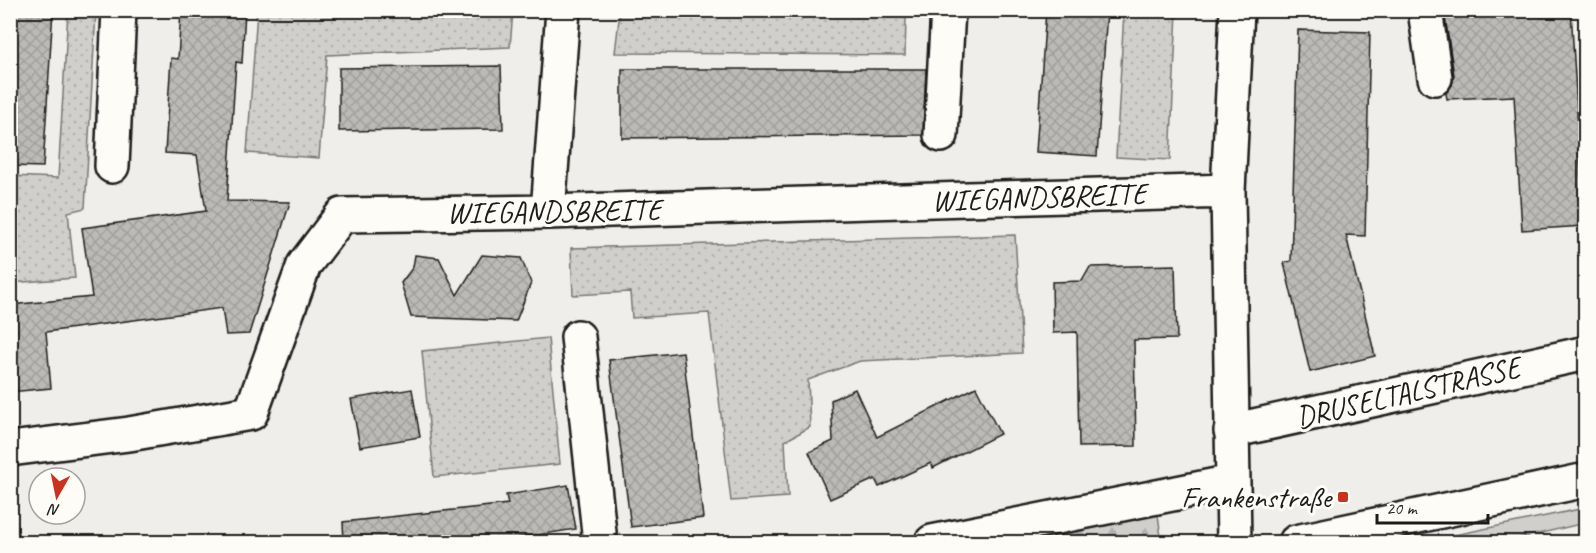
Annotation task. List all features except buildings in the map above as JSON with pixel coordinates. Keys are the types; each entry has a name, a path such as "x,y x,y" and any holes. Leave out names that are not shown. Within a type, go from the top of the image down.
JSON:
{"street":[{"path":"112,166 119,10"},
{"path":"548,212 563,10"},
{"path":"940,135 948,10"},
{"path":"1234,543 1228,191 1237,10"},
{"path":"1425,10 1435,78"},
{"name":"WIEGANDSBREITE","path":"10,449 129,434 251,413 304,265 342,214 548,212 1228,191"},
{"path":"578,337 600,543"},
{"name":"DRUSELTALSTRASSE","path":"1231,431 1586,352"},
{"path":"1296,543 1586,480"},
{"path":"932,543 1232,482"}],"green space":[{"path":"811,10 906,18 905,55 615,53 620,11"},
{"path":"68,11 96,11 85,208 68,212 75,278 11,283 11,176 58,178"},
{"path":"257,11 513,11 510,47 327,55 319,158 247,153"},
{"path":"1124,11 1177,11 1170,160 1116,157"},
{"path":"1015,235 1022,353 860,361 808,380 810,427 785,441 788,497 731,501 709,313 632,318 630,292 573,295 571,248"},
{"path":"548,338 560,464 434,477 422,351"},
{"path":"1585,508 1585,523 1503,542 1421,542"},
{"path":"1158,514 1161,538 1135,542 996,542"}],"place":[{"name":"Frankenstraße","path":"1343,497"}]}
